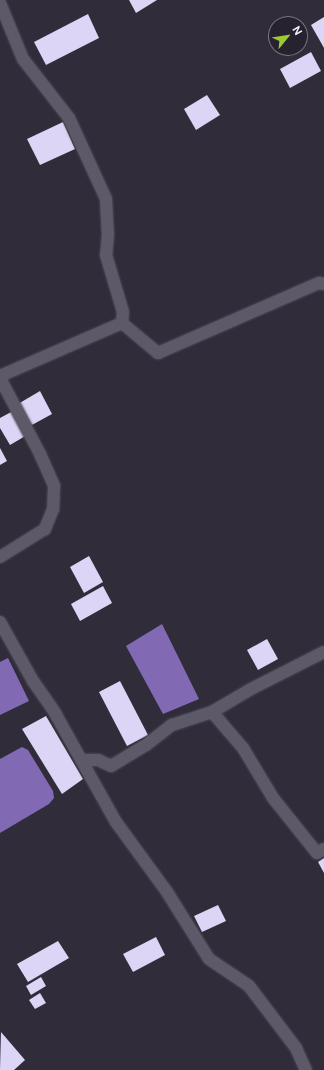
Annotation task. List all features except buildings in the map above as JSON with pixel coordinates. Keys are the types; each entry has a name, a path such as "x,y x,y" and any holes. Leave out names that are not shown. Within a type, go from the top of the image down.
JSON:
{"street":[{"path":"0,3 23,59 69,118 106,199 108,234 106,255 123,312 122,323"},
{"path":"122,323 158,353 319,283 324,284"},
{"path":"0,557 45,529 53,509 54,486 40,454 0,377 122,323"},
{"path":"0,622 33,681 55,713 116,822 167,892 209,959 250,986 296,1048 306,1070"},
{"path":"82,760 98,760 111,766 146,745 172,725 212,712 251,689 324,652"},
{"path":"212,712 243,748 273,798 312,847 318,853 324,849"}],"shaded area":[{"path":"162,624 199,699 163,714 126,646"},
{"path":"8,658 29,701 0,715 0,662"},
{"path":"22,747 28,750 53,791 54,798 49,804 0,833 0,759"}]}
